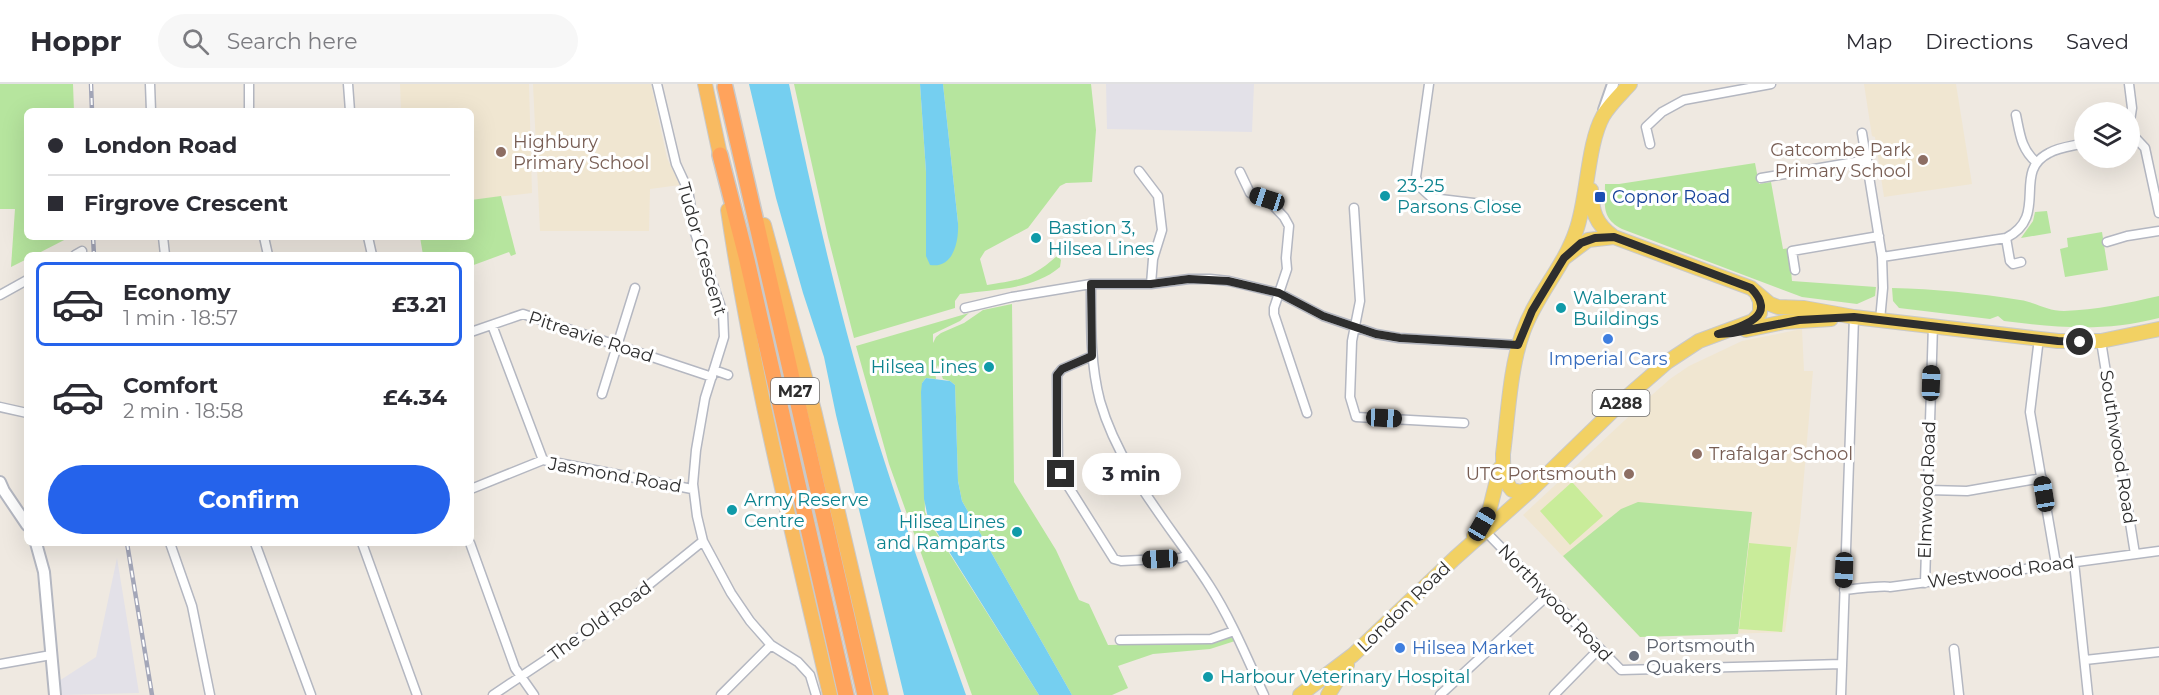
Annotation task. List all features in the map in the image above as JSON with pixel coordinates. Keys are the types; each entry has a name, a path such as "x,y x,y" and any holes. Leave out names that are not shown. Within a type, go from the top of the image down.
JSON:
{"highway":[{"path":"705,84 720,155 736,267 780,482 830,695"},
{"path":"724,86 814,410 882,695"},
{"name":"M27","path":"724,86 865,695"},
{"name":"M27","path":"720,155 750,272 846,695"}],"main road":[{"path":"1535,485 1521,492 1515,492 1509,488 1504,475 1503,453 1518,345 1532,311 1564,258 1579,224 1594,145 1603,116 1630,84"},
{"path":"1590,170 1594,216 1600,225 1614,237 1751,288 1770,304 1778,307 1804,308 1854,317 2058,341 2101,341 2159,329"},
{"path":"1564,258 1588,240 1614,237"},
{"name":"A288","path":"1535,485 1667,362 1699,341 1749,324 1757,318 1760,308 1757,294"},
{"path":"1718,334 1799,320 1854,317"},
{"name":"London Road","path":"1455,558 1472,539 1489,512 1503,453"},
{"name":"London Road","path":"1300,695 1353,655 1535,485"},
{"name":"London Road","path":"1328,695 1353,655"},
{"name":"London Road","path":"1340,695 1341,681 1353,655"}],"street":[{"path":"150,84 151,108"},
{"path":"249,84 249,108"},
{"path":"348,84 350,108"},
{"name":"Tudor Crescent","path":"657,84 676,164 688,190 695,233 723,313 724,337 705,398 692,489 703,541 731,593 750,621 771,645 798,662 810,675 816,695"},
{"path":"1430,84 1416,177 1419,186 1432,198 1515,208"},
{"path":"1603,116 1612,84"},
{"path":"1650,144 1646,127 1673,104 1694,97 1771,84"},
{"path":"2129,84 2131,102"},
{"path":"2016,115 2022,145 2027,154 2036,162"},
{"path":"1862,133 1882,257 1883,288 1880,320"},
{"path":"2140,143 2145,148 2159,213"},
{"path":"1882,257 2006,238 2016,233 2024,225 2028,216 2032,170 2036,162 2050,152 2074,146"},
{"path":"1761,178 1867,160"},
{"path":"1139,171 1158,196 1162,231 1153,259 1151,284"},
{"path":"1240,172 1250,193 1267,199 1284,217 1289,226 1287,269 1274,314 1306,413"},
{"path":"1354,208 1360,301 1352,341 1350,398 1356,417 1464,423"},
{"path":"2107,242 2159,231"},
{"path":"1795,270 1792,250 1879,236"},
{"path":"2006,238 2010,261 2013,264 2021,262"},
{"path":"965,308 1012,297 1091,284 1151,284 1210,279 1279,293 1323,316 1354,327 1400,338 1518,345"},
{"path":"0,295 24,282"},
{"path":"1091,284 1092,356 1101,402 1119,448 1146,493 1217,598 1264,695"},
{"path":"602,394 635,288"},
{"name":"Pitreavie Road","path":"474,331 522,314 713,374 728,375"},
{"path":"1841,695 1854,317"},
{"path":"492,324 543,460"},
{"name":"Elmwood Road","path":"1925,583 1933,325"},
{"path":"2039,338 2030,412 2056,564"},
{"name":"Southwood Road","path":"2101,341 2135,554"},
{"path":"1092,356 1058,372 1058,470 1114,559 1121,561 1180,558 1188,555"},
{"path":"0,408 24,412"},
{"name":"Jasmond Road","path":"474,488 543,460 692,489"},
{"path":"1928,490 1967,491 2042,478"},
{"path":"0,482 24,521"},
{"name":"Northwood Road","path":"1486,532 1546,596 1621,670 1626,672 1842,664"},
{"name":"The Old Road","path":"493,695 604,621 703,541"},
{"path":"37,546 44,572 56,695"},
{"path":"171,546 192,606 210,695"},
{"path":"256,546 311,695"},
{"path":"363,546 417,695"},
{"path":"471,546 515,668 534,695"},
{"name":"Westwood Road","path":"1844,590 1890,587 2006,573 2159,551"},
{"path":"2074,562 2088,695"},
{"path":"1440,695 1546,596"},
{"path":"1120,640 1211,639 1234,631"},
{"path":"721,695 771,645"},
{"path":"1554,695 1599,649"},
{"path":"1954,649 1960,670 1959,695"},
{"path":"2085,660 2159,652"},
{"path":"0,664 51,655"}],"shaded area":[{"name":"Highbury Primary School","path":"400,84 529,84 532,193 474,200 474,108 401,108"},
{"path":"533,84 651,84 667,158 680,185 650,189 649,231 540,231"},
{"path":"1106,84 1254,84 1252,132 1107,129"},
{"name":"Gatcombe Park Primary School","path":"1864,84 1956,84 1972,184 1884,197"},
{"name":"Trafalgar School","path":"1802,329 1804,371 1813,371 1800,523 1785,632 1640,637 1523,515 1653,394 1689,366 1742,341"},
{"path":"117,558 139,693 62,695 59,681 96,657"}],"green space":[{"path":"0,84 73,84 74,108 24,108 24,240 64,240 41,252 24,252 24,260 11,267 15,209 0,209"},
{"path":"794,84 920,84 926,172 926,222 958,223 943,84 1091,84 1096,130 1092,182 1066,183 1060,186 1028,228 985,251 980,259 987,285 1025,277 1040,270 1057,256 1061,260 1060,267 1049,275 1025,284 960,294 955,301 955,308 854,338 828,237"},
{"path":"1755,163 1759,184 1771,182 1783,249 1789,248 1792,281 1876,287 1875,296 1857,304 1802,297 1622,229 1615,225 1607,215 1605,184 1619,184"},
{"path":"501,196 516,254 511,256 509,252 474,265 474,252 422,252 420,240 474,240 474,200"},
{"path":"2047,211 2051,233 2021,238 2033,221 2035,212"},
{"path":"2102,232 2108,270 2065,277 2060,249 2068,247 2067,238"},
{"path":"1892,288 1988,295 2026,301 2052,310 2064,311 2100,308 2159,296 2159,318 2101,327 2063,327 2004,321 1998,316 1990,319 1899,308 1893,301"},
{"path":"1012,304 1014,482 1056,550 1079,600 1089,604 1108,645 1215,643 1232,636 1235,641 1210,649 1153,654 1118,666 1128,688 1112,695 1072,695 962,501 958,481 955,385 943,379 938,365 935,371 936,379 926,378 922,383 925,512 1039,695 972,695 889,464 856,346 969,313 960,321 933,334 933,343 941,333 964,323 983,310"},
{"path":"1572,482 1603,516 1570,545 1540,511"},
{"path":"1638,502 1752,512 1738,634 1640,637 1563,556 1621,509"},
{"path":"1749,543 1791,547 1782,632 1739,629"}],"water":[{"path":"749,84 789,84 832,275 870,416 904,521 966,695 904,695 824,357 776,198"},
{"path":"920,84 943,84 958,223 953,252 945,263 938,265 930,265 926,256 926,172"},
{"path":"926,378 950,381 955,385 958,481 962,501 1072,695 1039,695 928,518 924,499 921,392 922,383"}],"railway":[{"path":"91,84 92,108"},
{"path":"93,240 94,252"},
{"path":"127,546 152,695"}],"place":[{"name":"Highbury Primary School","path":"501,152"},
{"name":"Gatcombe Park Primary School","path":"1923,160"},
{"name":"23-25 Parsons Close","path":"1385,196"},
{"name":"Copnor Road","path":"1600,197"},
{"name":"Bastion 3, Hilsea Lines","path":"1036,238"},
{"name":"Walberant Buildings","path":"1561,308"},
{"name":"Imperial Cars","path":"1608,339"},
{"name":"Hilsea Lines","path":"989,367"},
{"name":"Trafalgar School","path":"1697,454"},
{"name":"UTC Portsmouth","path":"1629,474"},
{"name":"Army Reserve Centre","path":"732,510"},
{"name":"Hilsea Lines and Ramparts","path":"1017,532"},
{"name":"Hilsea Market","path":"1400,648"},
{"name":"Portsmouth Quakers","path":"1634,656"},
{"name":"Harbour Veterinary Hospital","path":"1208,677"}],"route":[{"path":"1061,474 1057,461 1057,375 1060,370 1092,356 1091,284 1151,284 1189,279 1228,281 1279,293 1323,316 1376,334 1400,338 1518,345 1544,288 1564,258 1581,243 1604,236 1614,237 1751,288 1757,294 1760,302 1760,313 1757,318 1749,324 1718,334 1742,332 1799,320 1854,317 2080,342"}]}
